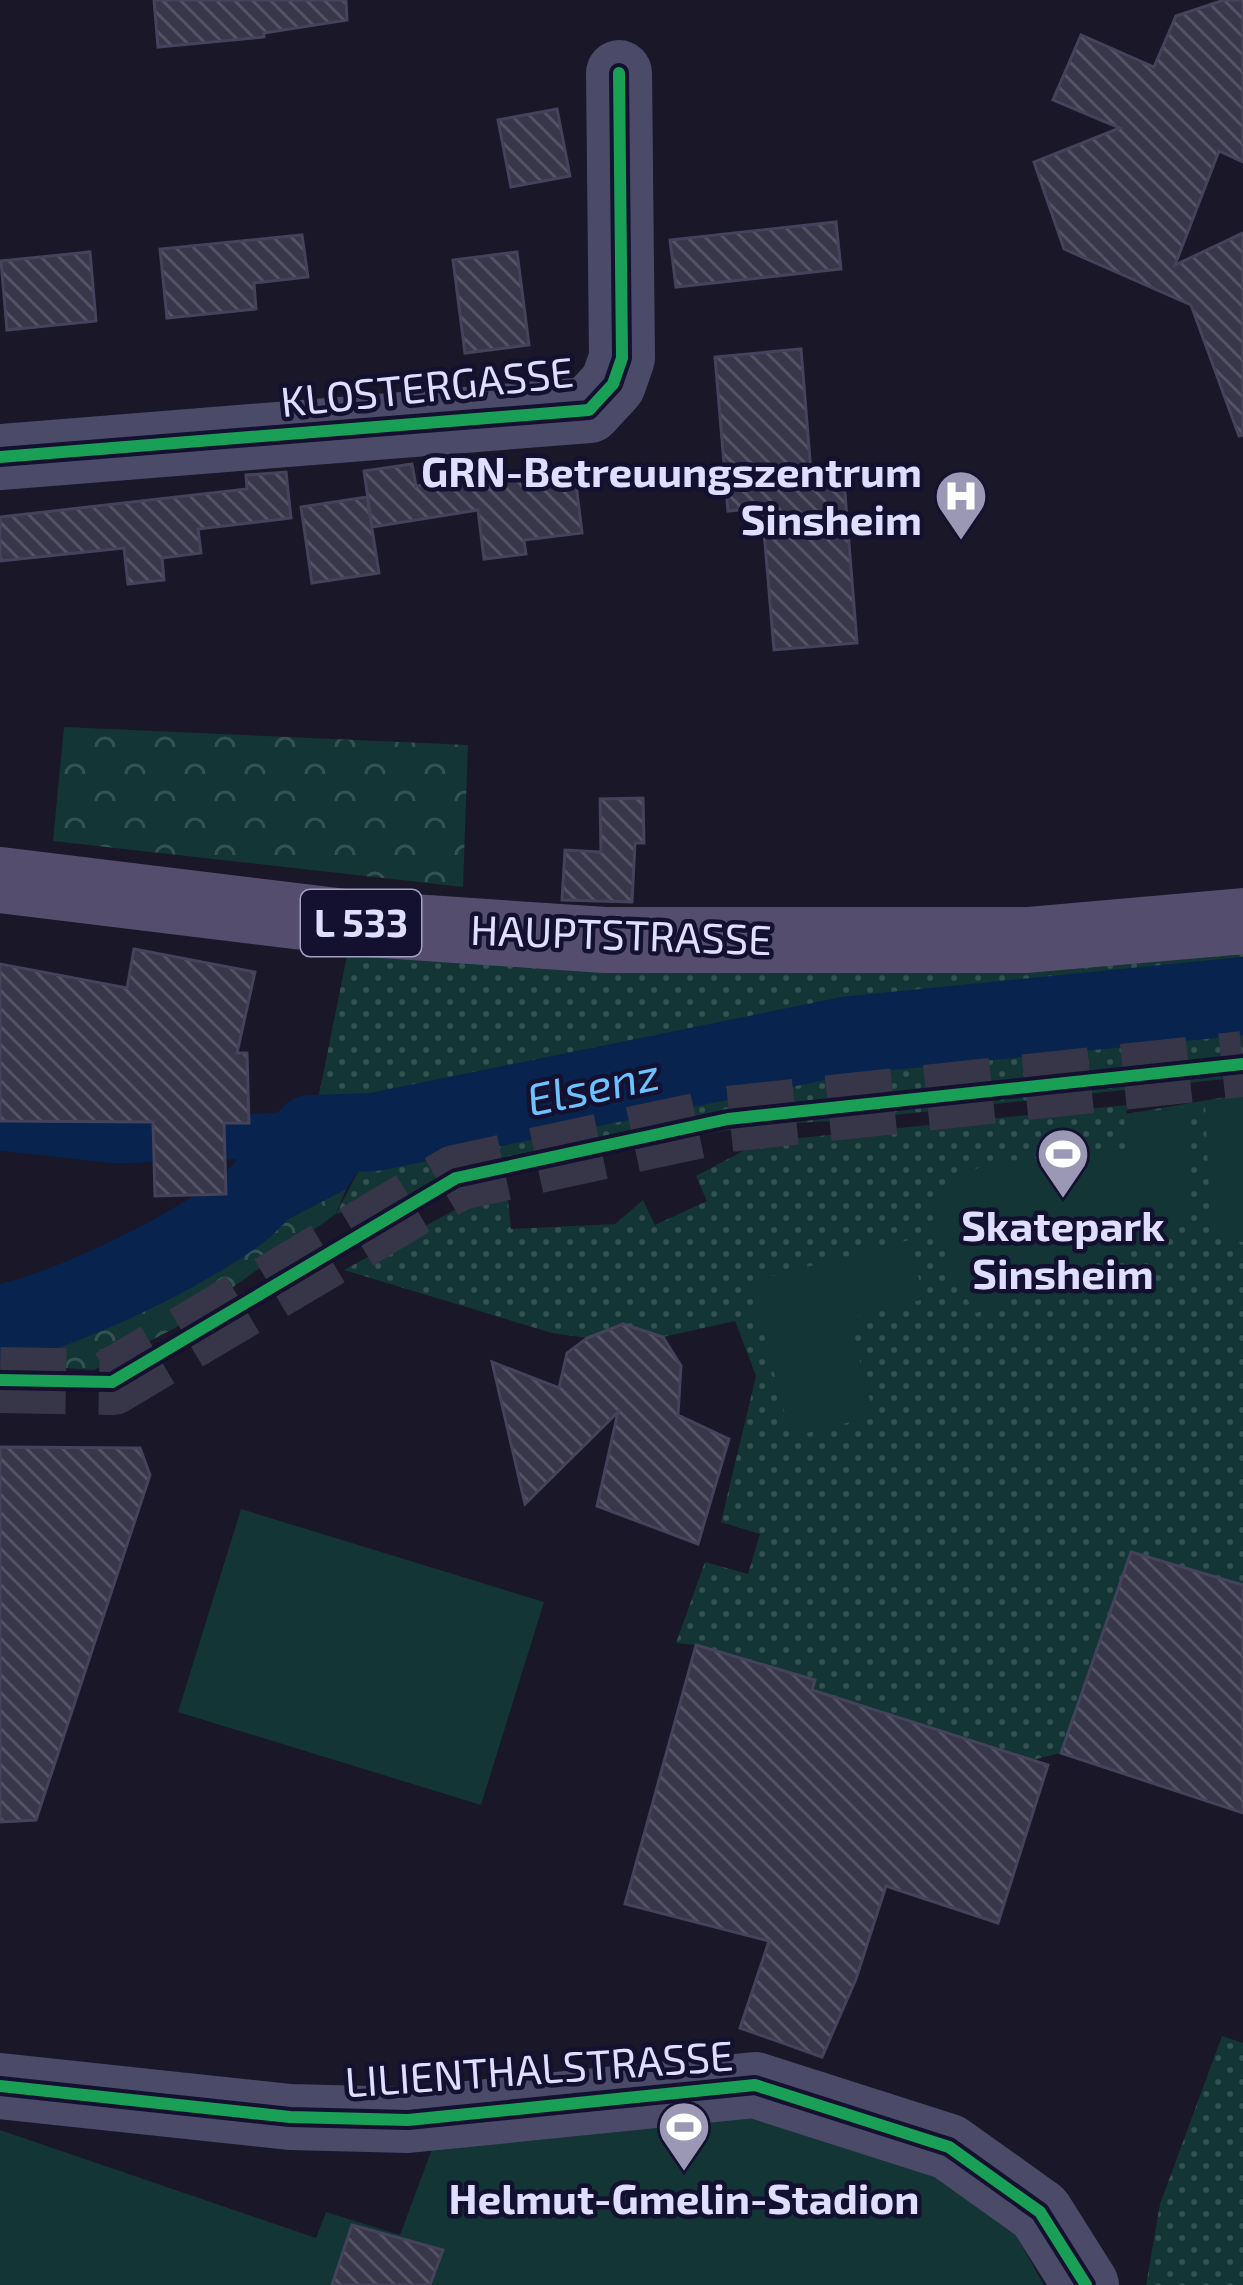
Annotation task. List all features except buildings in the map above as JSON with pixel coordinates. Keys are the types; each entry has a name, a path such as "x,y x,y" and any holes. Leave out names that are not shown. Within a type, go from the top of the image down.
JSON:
{"main road":[{"name":"HAUPTSTRASSE","path":"0,880 353,923 605,940 1027,940 1243,921"}],"street":[{"name":"KLOSTERGASSE","path":"0,457 589,410 613,384 622,358 619,73"},
{"name":"LILIENTHALSTRASSE","path":"0,2086 290,2117 408,2120 755,2085 949,2147 1040,2212 1086,2285"}],"green space":[{"path":"64,727 468,745 463,887 53,841"},
{"path":"351,936 1243,948 1243,1077 850,1120 761,1125 471,1180 336,1214 381,1128 311,1134"},
{"path":"1243,1094 1243,1585 1131,1552 1061,1753 1032,1760 811,1693 814,1680 676,1643 705,1562 748,1574 760,1534 721,1522 756,1376 735,1321 663,1337 623,1324 587,1338 552,1333 344,1270 471,1201 508,1201 511,1229 615,1224 643,1200 655,1225 707,1201 696,1176 760,1142 1127,1105 1126,1114"},
{"path":"1243,1095 1243,1242 1211,1238 1205,1101"},
{"name":"Skatepark Sinsheim","path":"1187,1107 1188,1223 976,1313 952,1276 933,1213 945,1186 987,1163 1126,1151 1124,1114"},
{"path":"346,1189 336,1214 175,1328 94,1370 0,1364 0,1324 267,1230"},
{"path":"909,1240 924,1299 849,1319 874,1416 791,1437 750,1282"},
{"path":"241,1509 544,1602 481,1805 178,1712"},
{"path":"1222,2036 1243,2043 1243,2285 1146,2285 1160,2204"},
{"name":"Helmut-Gmelin-Stadion","path":"718,2103 994,2196 1044,2285 0,2285 0,2130 316,2238 326,2212 400,2235 432,2149"}],"water":[{"path":"374,1132 369,1156 346,1189 267,1230 132,1274 238,1214 311,1134"}],"waterway":[{"name":"Elsenz","path":"0,1324 89,1294 212,1231 255,1197 311,1134 374,1132 851,1035 1243,996"},
{"path":"0,1128 116,1141 311,1134"}],"tunnel":[{"path":"0,1380 112,1382 456,1178 728,1119 1243,1064"}],"cycle path":[{"path":"0,457 589,410 613,384 622,358 619,73"},
{"path":"0,1380 112,1382 456,1178 728,1119 1243,1064"},
{"path":"0,2086 290,2117 408,2120 755,2085 949,2147 1040,2212 1086,2285"}],"place":[{"name":"GRN-Betreuungszentrum Sinsheim","path":"961,542"},
{"name":"Skatepark Sinsheim","path":"1063,1200"},
{"name":"Helmut-Gmelin-Stadion","path":"684,2173"}]}
